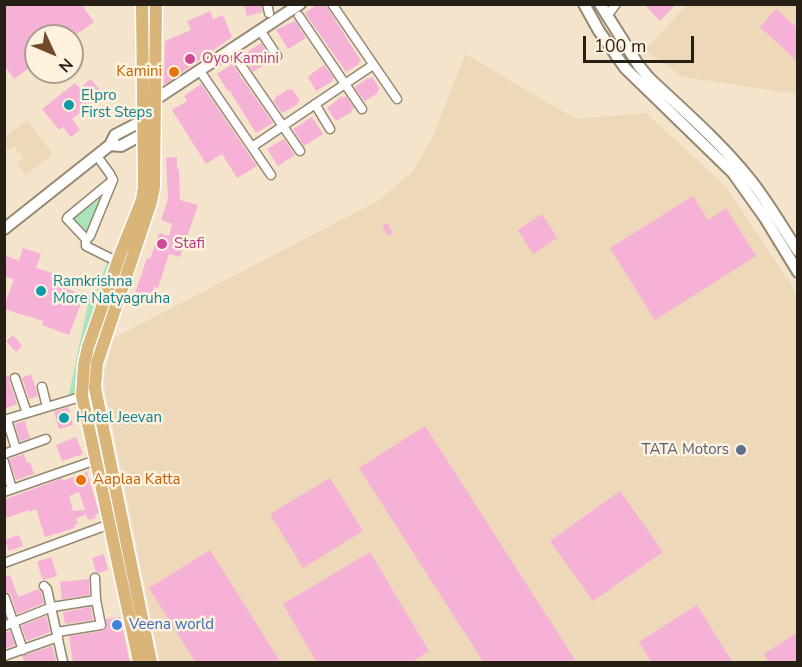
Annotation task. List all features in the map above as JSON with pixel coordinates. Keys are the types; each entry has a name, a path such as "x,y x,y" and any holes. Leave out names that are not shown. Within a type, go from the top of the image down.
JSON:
{"main road":[{"path":"142,4 143,107 151,121"},
{"path":"151,663 96,393 95,376 97,363 151,202 153,187 151,121 155,100 156,4"},
{"path":"139,663 82,396 88,347 120,252 142,200 144,187 143,134 151,121"}],"street":[{"path":"143,107 300,4"},
{"path":"332,4 397,99"},
{"path":"584,4 608,45 625,68 733,173 765,218 798,272"},
{"path":"600,4 639,66 731,157 757,189 798,251"},
{"path":"607,16 616,4"},
{"path":"299,16 362,109"},
{"path":"260,30 278,56"},
{"path":"236,58 300,151"},
{"path":"252,147 373,65"},
{"path":"200,71 271,175"},
{"path":"315,104 330,129"},
{"path":"4,229 110,145 115,135 151,121"},
{"path":"110,145 121,146 143,134"},
{"path":"86,238 90,236 113,180 97,156"},
{"path":"86,238 69,221 68,217 113,180"},
{"path":"86,238 86,246 118,262"},
{"path":"15,378 27,413"},
{"path":"42,387 47,407"},
{"path":"16,449 6,420 96,393"},
{"path":"4,454 46,439"},
{"path":"4,462 8,491 96,460"},
{"path":"4,563 110,524"},
{"path":"4,656 57,635 100,625 95,578"},
{"path":"44,586 52,607 63,663"},
{"path":"5,598 9,624 23,650"},
{"path":"9,624 52,607 96,600"}],"shaded area":[{"path":"687,5 797,5 797,94 683,77 645,50"},
{"name":"TATA Motors","path":"465,54 576,119 646,113 725,186 797,294 797,662 160,662 103,379 114,338 378,201 412,172 433,136"},
{"path":"27,120 53,154 26,175 17,163 23,158 14,146 8,151 4,137"}],"green space":[{"path":"100,199 86,235 70,220"},
{"path":"110,254 118,257 82,364 82,395 68,398 90,295 96,292"}],"building":[{"path":"4,4 81,4 94,22 84,29 84,24 24,24 24,72 14,79 4,65"},
{"path":"244,4 261,4 262,12 247,16"},
{"path":"318,4 325,4 361,61 346,72 305,13"},
{"path":"644,4 676,4 660,21"},
{"path":"776,9 798,29 798,62 760,27"},
{"path":"210,11 213,19 223,15 232,37 164,85 165,41 191,30 187,21"},
{"path":"295,21 306,38 288,49 276,30"},
{"path":"261,43 272,60 253,72 243,55"},
{"path":"232,64 273,123 256,133 217,74"},
{"path":"324,65 334,78 333,81 316,91 308,77"},
{"path":"372,77 380,89 378,93 365,101 355,88"},
{"name":"Elpro First Steps","path":"91,79 100,90 93,96 96,100 72,119 80,130 71,137 63,127 59,130 42,109 74,84 80,88"},
{"path":"201,84 257,166 237,178 222,154 206,164 172,110 187,101 184,96"},
{"path":"288,89 292,89 300,101 282,113 273,101"},
{"path":"342,96 343,98 346,96 354,108 352,112 336,121 327,108"},
{"path":"312,117 323,134 304,146 293,129"},
{"path":"284,139 295,155 278,166 267,149"},
{"path":"177,157 180,200 198,205 180,257 169,254 158,288 154,287 151,295 146,293 145,298 141,296 139,301 133,299 147,258 150,259 159,233 169,236 172,224 161,220 168,199 166,158"},
{"path":"693,196 708,220 726,208 756,256 655,320 610,248"},
{"path":"542,214 557,238 533,254 518,230"},
{"path":"387,223 393,233 388,236 382,226"},
{"name":"Ramkrishna More Natyagruha","path":"23,248 41,254 36,268 52,273 51,277 59,286 84,295 69,335 42,325 43,321 4,309 4,301 6,301 14,279 4,276 4,262 7,256 19,261"},
{"path":"13,335 22,346 16,352 6,341"},
{"path":"31,374 38,396 29,399 22,378"},
{"path":"9,376 17,404 4,409 4,377"},
{"name":"Hotel Jeevan","path":"68,407 73,425 59,429 54,412"},
{"path":"25,421 30,438 20,441 15,424"},
{"path":"425,426 577,663 484,663 359,468"},
{"path":"76,437 83,454 62,461 56,445"},
{"path":"24,454 34,474 16,480 9,459"},
{"path":"87,472 99,513 95,515 96,518 88,520 86,514 76,519 78,524 74,525 75,528 45,537 36,509 7,518 4,511 4,500 62,478 63,481","holes":["79,492 85,510 73,511 69,496"]},
{"path":"330,478 363,531 303,568 270,514"},
{"path":"620,491 663,552 593,601 550,541"},
{"path":"19,535 23,546 9,551 5,540"},
{"path":"210,550 281,663 196,663 149,588"},
{"path":"370,552 429,651 410,663 317,663 283,604"},
{"path":"104,554 108,570 96,572 92,558"},
{"path":"51,557 57,576 43,580 37,562"},
{"path":"10,575 18,597 38,589 44,603 17,614 11,595 4,592 4,577"},
{"path":"89,579 89,595 62,599 60,582"},
{"path":"697,605 733,663 652,663 639,642"},
{"path":"91,607 93,620 65,624 63,612"},
{"path":"46,616 50,632 27,641 21,626"},
{"path":"120,617 130,663 73,663 69,636 103,631 107,627 106,619"},
{"path":"10,631 15,645 4,649 4,632"},
{"path":"798,632 798,663 770,663 764,654"},
{"path":"52,646 57,663 25,663 22,656"}],"place":[{"name":"Oyo Kamini","path":"190,59"},
{"name":"Kamini","path":"174,72"},
{"name":"Elpro First Steps","path":"69,105"},
{"name":"Stafi","path":"162,244"},
{"name":"Ramkrishna More Natyagruha","path":"41,291"},
{"name":"Hotel Jeevan","path":"64,418"},
{"name":"TATA Motors","path":"741,450"},
{"name":"Aaplaa Katta","path":"81,480"},
{"name":"Veena world","path":"117,625"}]}
